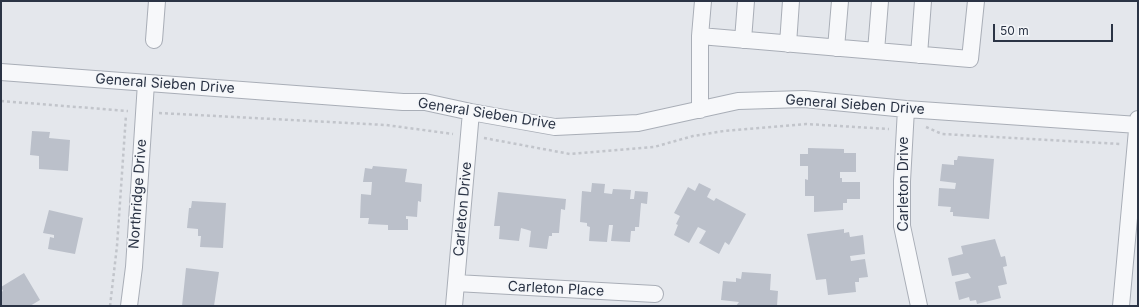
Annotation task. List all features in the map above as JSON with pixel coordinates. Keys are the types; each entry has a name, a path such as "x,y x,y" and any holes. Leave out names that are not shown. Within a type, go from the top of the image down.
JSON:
{"street":[{"path":"154,40 157,1"},
{"path":"700,110 700,36 703,1"},
{"path":"743,40 746,1"},
{"path":"788,44 791,1"},
{"path":"836,48 840,1"},
{"path":"876,51 880,1"},
{"path":"919,55 923,1"},
{"path":"700,36 970,59 976,1"},
{"name":"General Sieben Drive","path":"1,72 403,102 426,102 471,112 555,127 638,123 738,101 804,99 906,109 1138,125"},
{"name":"Northridge Drive","path":"129,306 146,82"},
{"name":"Carleton Drive","path":"906,109 902,181 902,226 919,306"},
{"name":"Carleton Drive","path":"454,306 471,112"},
{"path":"1122,306 1138,119"},
{"name":"Carleton Place","path":"456,283 655,294"}],"path":[{"path":"110,306 117,246 127,111"}],"building":[{"path":"32,131 50,132 49,138 70,140 68,171 39,169 39,156 30,155"},
{"path":"808,148 844,149 844,153 856,153 856,172 840,172 840,178 842,178 842,182 860,182 860,199 847,199 847,203 843,203 843,210 814,212 814,196 805,196 805,179 808,180 808,166 800,166 800,154 808,154"},
{"path":"958,156 994,159 989,219 953,216 953,212 950,212 951,207 938,206 939,188 955,189 956,183 940,181 942,164 954,165 954,160 957,160"},
{"path":"373,166 407,169 405,182 422,184 421,202 418,201 417,217 406,216 406,219 408,219 408,230 388,230 388,225 368,224 369,218 360,218 361,194 371,195 372,182 363,182 365,168 372,169"},
{"path":"592,183 605,184 604,193 612,194 613,189 631,190 630,199 634,199 635,191 648,192 647,204 641,203 639,227 635,227 635,231 631,231 630,242 611,241 613,225 609,225 607,242 589,241 590,227 587,226 587,223 580,222 582,191 591,192"},
{"path":"699,183 711,189 707,197 714,201 716,198 746,214 729,245 725,242 719,254 699,243 706,231 698,227 689,243 674,235 678,225 676,224 680,216 674,213 688,187 695,191"},
{"path":"498,192 566,199 565,210 561,209 559,233 552,233 552,236 549,236 547,249 529,247 531,231 521,228 519,241 499,239 500,226 494,226"},
{"path":"192,201 226,203 223,248 200,247 201,236 198,236 198,229 187,228 189,208 191,208"},
{"path":"49,210 83,218 75,254 48,249 50,237 54,238 54,235 43,233"},
{"path":"844,229 844,233 849,232 850,237 863,235 865,254 850,256 851,261 865,259 868,277 859,278 859,282 855,282 856,292 828,295 826,279 816,280 807,234"},
{"path":"995,239 1001,257 1005,256 1007,266 1003,267 1007,284 998,286 1001,298 977,304 976,300 970,301 969,297 959,300 955,282 971,278 968,273 952,276 948,258 963,254 961,246"},
{"path":"186,268 219,272 214,306 182,306"},
{"path":"742,272 771,274 770,290 778,291 777,306 736,306 739,302 721,300 723,281 736,282 736,278 741,279"},
{"path":"24,273 40,300 30,306 1,306 1,292 3,291 1,287"}]}
